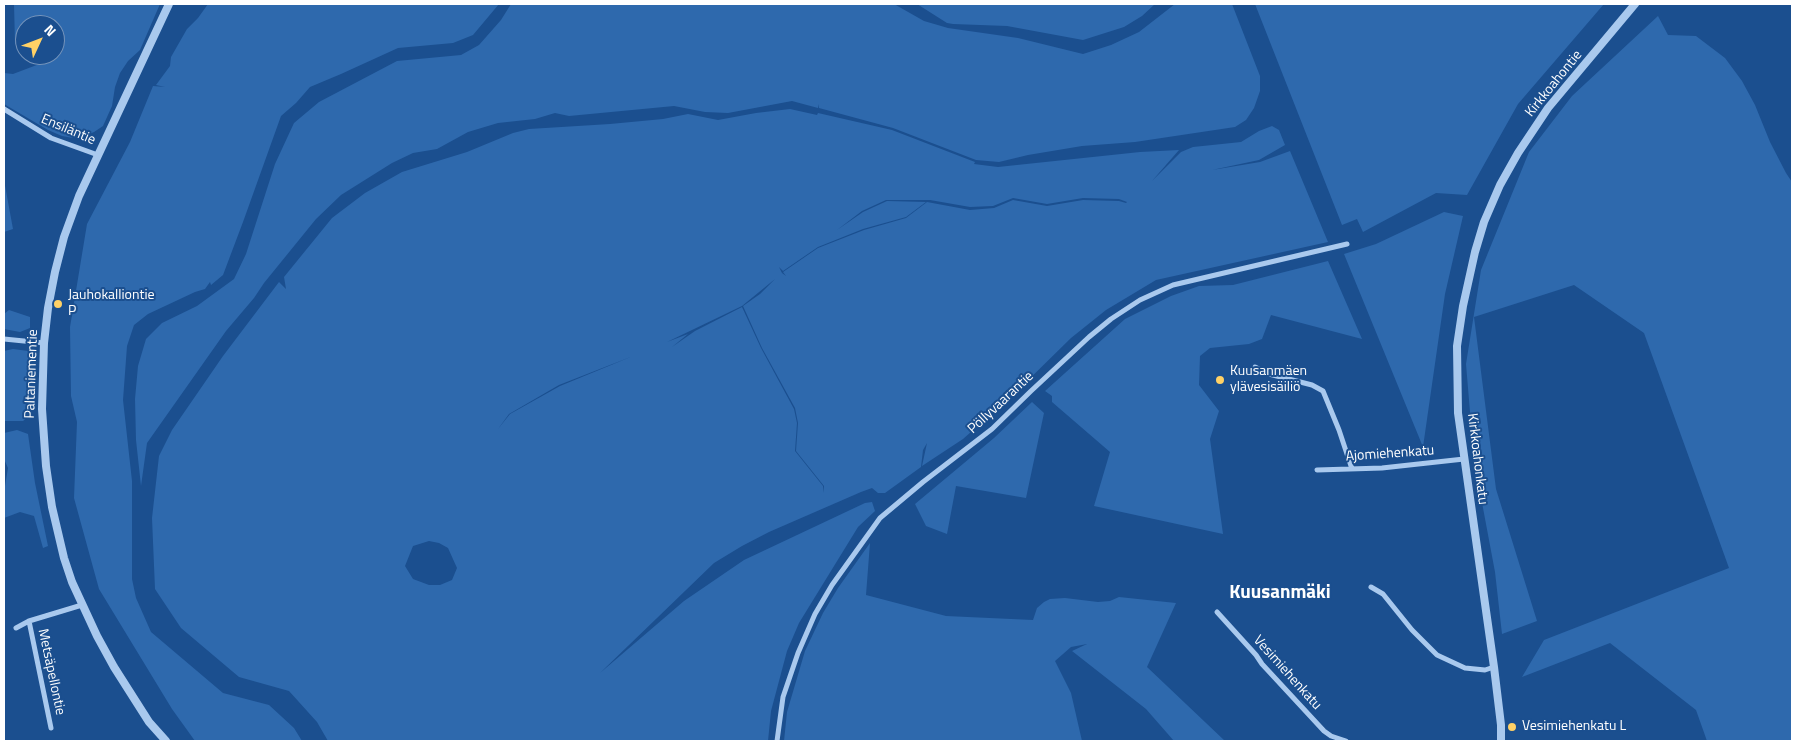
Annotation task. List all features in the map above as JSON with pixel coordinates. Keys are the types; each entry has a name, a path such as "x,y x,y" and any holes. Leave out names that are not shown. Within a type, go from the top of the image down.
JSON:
{"street":[{"name":"Paltaniementie","path":"166,741 149,722 114,667 82,605 64,558 52,507 46,466 42,409 44,343 53,281 64,237 79,196 169,4"},
{"name":"Kirkkoahontie","path":"1500,186 1518,153 1548,108 1635,4"},
{"name":"Ensiläntie","path":"4,109 51,138 98,155"},
{"name":"Kirkkoahonkatu","path":"1500,186 1484,222 1475,252 1463,306 1457,346 1458,413 1494,667 1501,725 1501,741"},
{"name":"Pöllyvaarantie","path":"777,741 784,697 798,653 815,614 832,585 880,518 992,429 1089,337 1111,319 1140,300 1173,286 1347,244"},
{"path":"4,339 44,343"},
{"path":"1255,368 1312,385 1323,391 1352,469"},
{"name":"Ajomiehenkatu","path":"1317,470 1382,468 1464,459"},
{"path":"1371,587 1383,594 1412,630 1437,655 1465,668 1485,670 1494,667"},
{"name":"Metsäpellontie","path":"16,628 29,621 82,605"},
{"name":"Vesimiehenkatu","path":"1216,612 1324,731 1331,736 1346,741"},
{"name":"Metsäpellontie","path":"29,621 51,728"}],"shaded area":[{"path":"14,4 160,4 140,50 128,61 120,73 115,87 112,106 103,126 84,136 73,138 62,136 48,130 4,104 4,73 13,74 37,65 65,65 65,15 15,15 15,44"},
{"path":"208,4 499,4 473,35 453,43 398,48 310,87 281,116 223,275 211,285 210,282 205,289 148,314 134,325 127,346 123,400 132,481 132,579 136,598 151,632 223,693 269,705 294,728 302,741 195,741 172,709 99,589 74,498 77,422 71,396 70,327 87,224 130,142 153,86 165,87 156,85 170,66 171,57 187,29"},
{"path":"511,4 894,4 924,21 948,28 1018,38 1083,54 1111,45 1139,32 1175,4 1232,4 1260,76 1260,91 1254,108 1246,120 1235,127 1135,142 1082,146 999,162 976,160 893,128 819,108 818,104 818,108 792,101 728,113 705,112 674,106 569,116 555,113 535,119 498,123 468,132 437,149 413,153 392,163 341,195 316,219 226,331 147,443 141,486 136,440 135,399 138,366 146,339 162,323 197,306 234,279 246,254 275,164 294,123 319,102 397,61 461,55 479,45 501,20"},
{"path":"917,4 1155,4 1142,16 1124,27 1083,40 1007,26 947,23"},
{"path":"1255,4 1604,4 1518,104 1467,195 1436,193 1363,232 1357,219 1342,225"},
{"path":"1658,16 1668,35 1696,36 1725,58 1742,81 1755,105 1770,142 1792,182 1792,741 1707,741 1696,710 1610,643 1522,677 1544,640 1729,568 1644,333 1574,285 1474,317 1496,489 1537,621 1502,634 1495,572 1474,460 1466,364 1481,270 1529,152 1572,96"},
{"path":"790,109 817,115 818,113 892,130 975,162 974,164 998,167 1140,152 1179,150 1152,181 1181,152 1193,147 1241,142 1259,131 1272,126 1279,130 1285,145 1259,160 1212,170 1260,162 1290,151 1328,242 1156,280 1106,310 1071,338 1014,394 963,439 922,466 927,443 923,450 921,467 885,493 878,493 872,488 861,492 769,532 714,563 600,673 684,601 744,560 865,503 872,502 875,511 858,527 799,623 787,651 771,711 768,741 328,741 317,722 289,691 239,677 181,628 155,589 152,518 159,456 172,430 223,356 279,282 286,289 284,277 332,218 365,193 402,172 467,152 513,133 529,129 663,119 688,114 718,120","holes":["1013,198 1047,204 1083,198 1119,199 1127,202 1083,200 1047,206 1013,200 994,208 970,210 927,202 906,218 864,230 818,248 783,272 786,276 779,267 783,271 818,247 863,229 906,217 926,202 887,201 863,212 837,230 862,211 886,200 930,200 970,207 993,206","775,279 760,294 743,306 762,348 795,408 798,423 796,451 824,486 824,493 823,486 795,451 797,423 794,409 761,348 742,307 695,331 672,347 688,334 667,342 742,306","633,356 560,386 510,414 498,429 509,414 559,385","429,541 439,543 448,548 457,568 452,580 440,585 429,585 413,579 405,566 413,546"]},
{"path":"4,180 13,229 4,232"},
{"path":"1444,212 1463,216 1445,294 1423,447 1344,254 1376,244"},
{"path":"1328,261 1362,339 1271,315 1262,339 1249,344 1210,348 1200,356 1199,385 1219,411 1210,439 1223,534 1094,506 1110,452 1052,402 1052,396 1045,391 1125,319 1171,296 1199,286 1233,285"},
{"path":"9,310 30,317 30,328 20,332 4,329 4,314"},
{"path":"13,349 28,351 32,362 29,416 23,421 4,421 4,351"},
{"path":"1032,402 1044,413 1026,498 956,486 947,534 926,526 915,504 994,438"},
{"path":"17,430 28,434 35,483 48,546 43,548 34,516 20,512 4,518 4,492 8,468 4,459 4,433"},
{"path":"870,543 866,595 946,616 1033,620 1037,608 1044,602 1050,599 1065,598 1098,602 1110,601 1119,597 1176,603 1147,667 1225,741 1174,741 1146,709 1072,651 1087,644 1071,647 1055,661 1071,693 1082,741 784,741 787,712 805,651 823,613 838,588"}],"place":[{"name":"Jauhokalliontie P","path":"58,304"},
{"name":"Kuusanmäen ylävesisäiliö","path":"1220,380"},
{"name":"Vesimiehenkatu L","path":"1512,727"}],"district":[{"name":"Kuusanmäki","path":"1280,593"}]}
